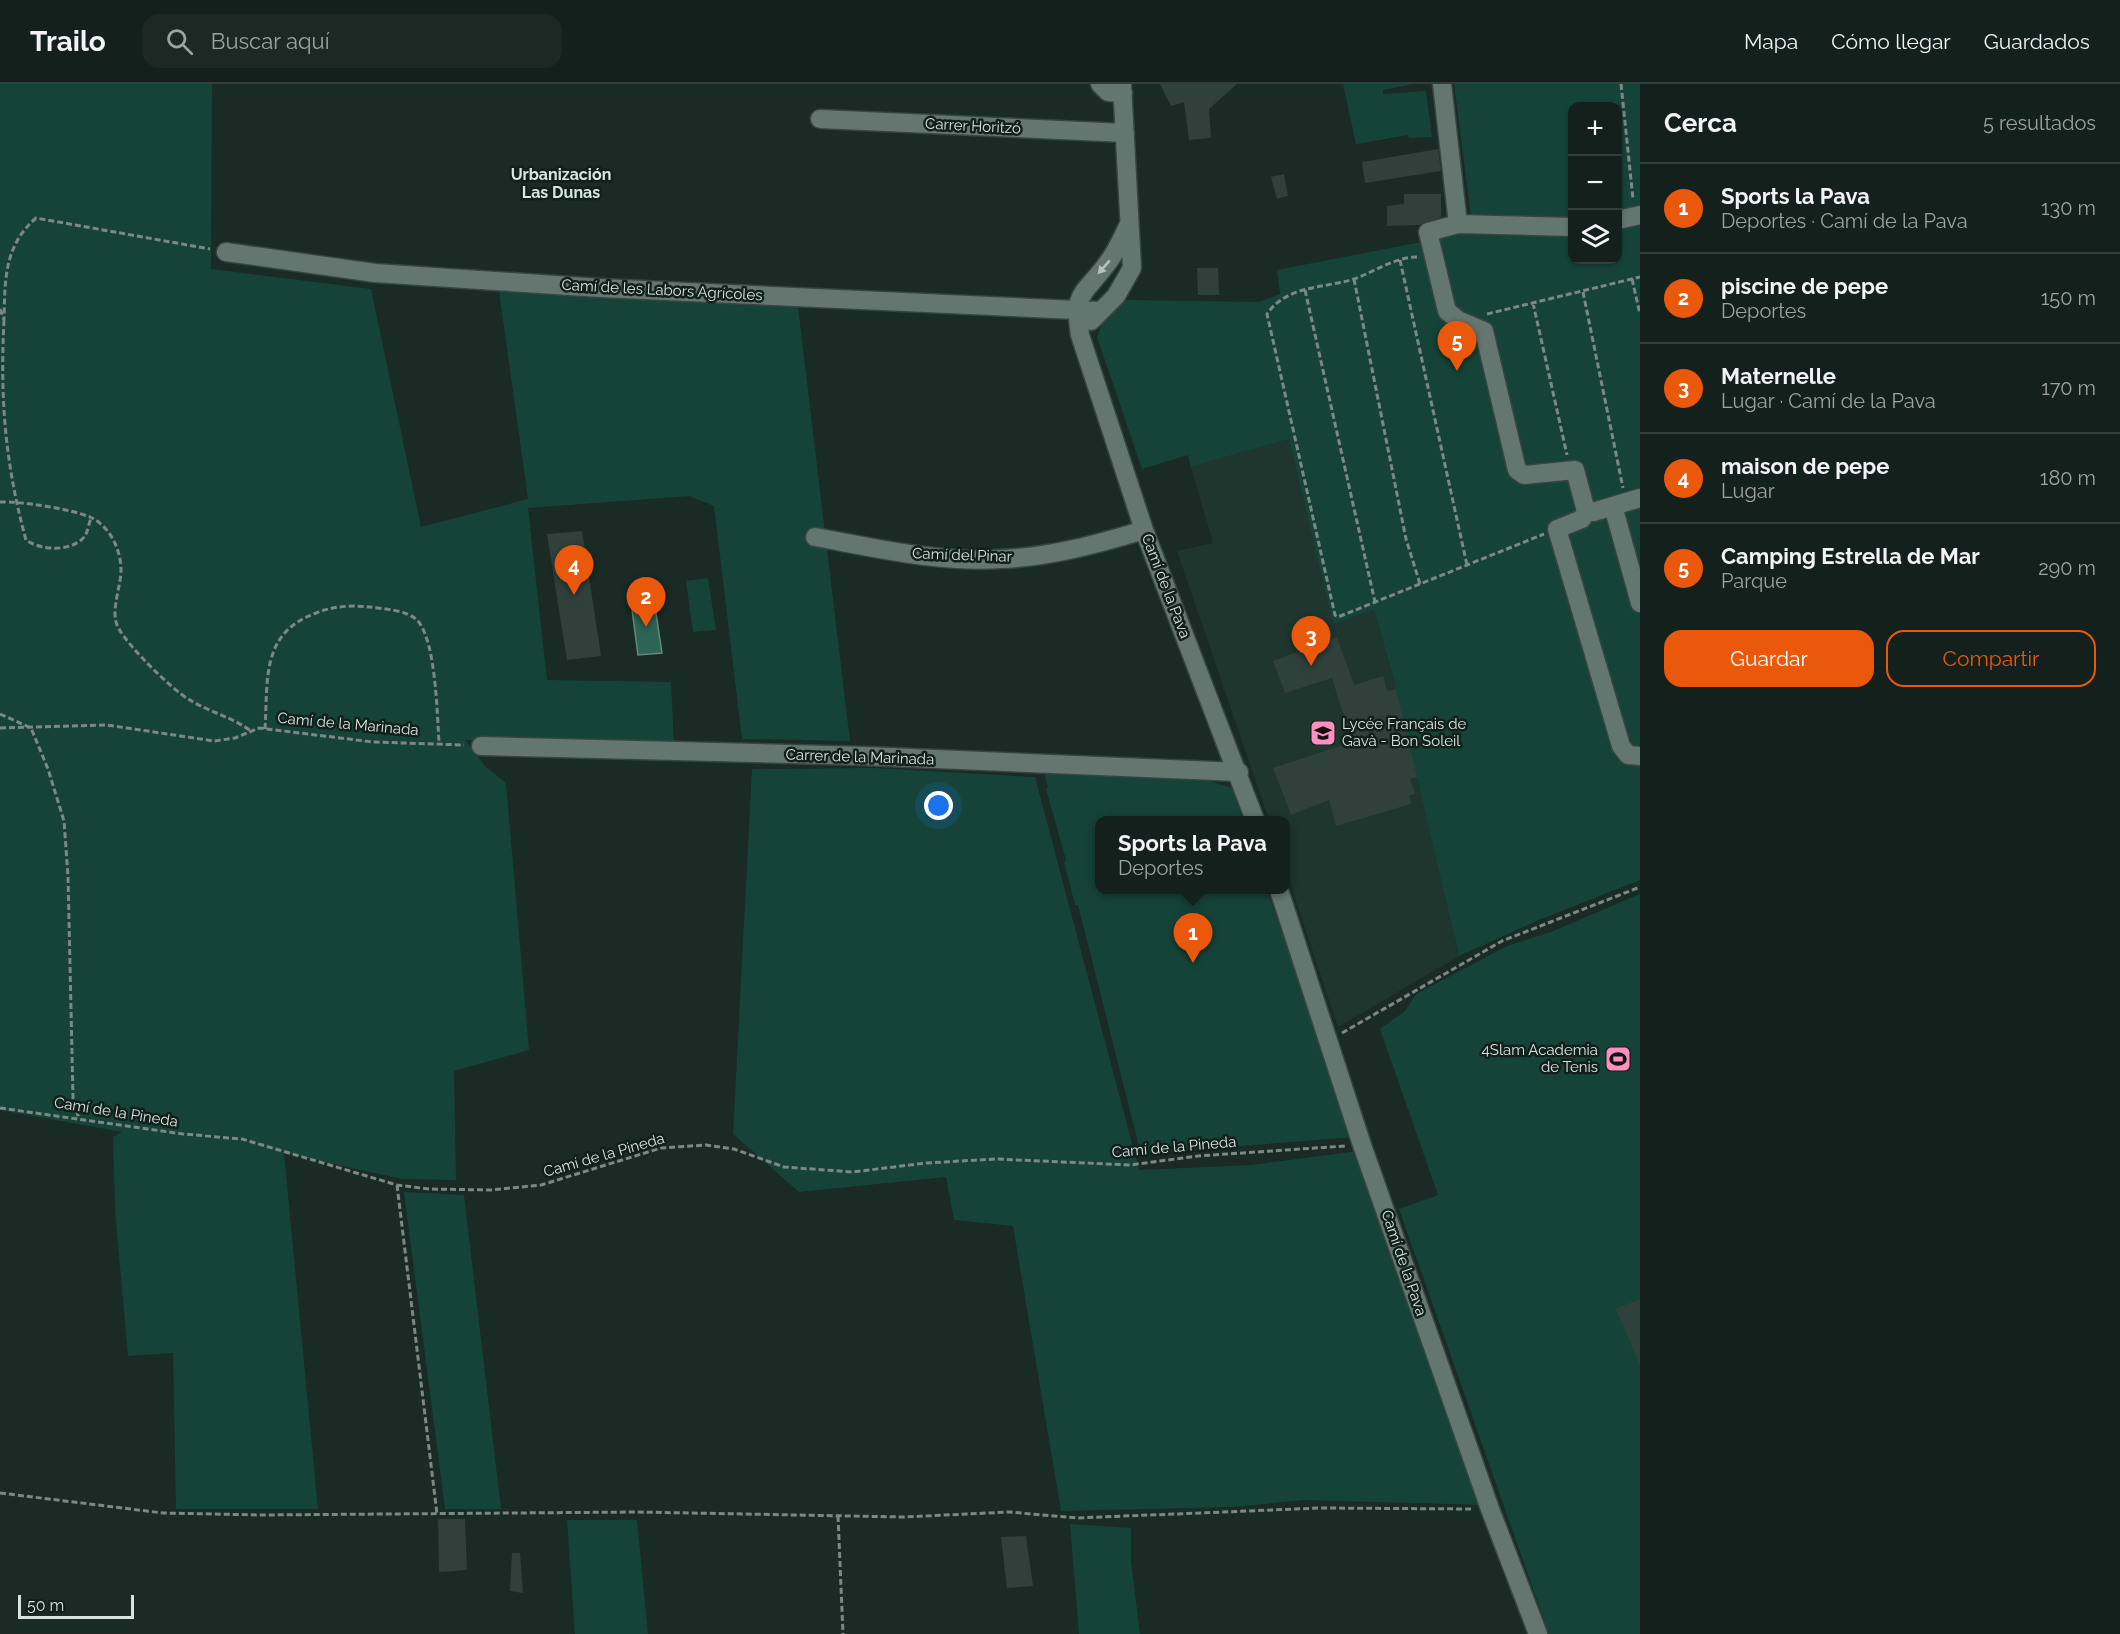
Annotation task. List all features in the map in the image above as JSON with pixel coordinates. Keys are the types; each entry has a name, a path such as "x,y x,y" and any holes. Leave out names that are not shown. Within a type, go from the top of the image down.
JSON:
{"street":[{"path":"1086,349 1088,328 1098,311 1116,296 1130,275 1133,259 1122,89 1108,92 1100,84"},
{"path":"1442,84 1458,224"},
{"name":"Carrer Horitzó","path":"820,119 1125,133"},
{"path":"1077,308 1081,292 1114,254 1129,224"},
{"path":"1568,226 1458,224 1428,232 1447,311 1458,320 1484,331 1517,470 1524,475 1575,470 1586,511 1582,519 1557,529 1621,746 1628,755 1640,756"},
{"name":"Camí de les Labors Agrícoles","path":"226,252 375,273 576,286 1077,308 1098,311"},
{"name":"Camí de la Pava","path":"1077,308 1080,335 1144,530 1239,772 1254,816"},
{"path":"1586,511 1626,502 1640,603"},
{"name":"Camí del Pinar","path":"815,537 919,556 1000,560 1083,548 1144,530"},
{"name":"Carrer de la Marinada","path":"481,746 866,756 1128,777 1239,772"},
{"name":"Camí de la Pava","path":"1280,894 1330,1040 1362,1145 1490,1509 1538,1634"}],"path":[{"path":"1621,84 1631,217"},
{"path":"91,518 86,535 76,545 59,548 33,546 26,540 5,447 2,369 5,273 20,232 36,218 226,252"},
{"path":"1434,257 1405,257 1353,279 1305,290 1274,304 1267,314 1335,615 1338,617 1557,529"},
{"path":"1400,260 1467,565"},
{"path":"1458,320 1640,277"},
{"path":"1353,279 1406,539 1420,584"},
{"path":"1632,279 1640,314"},
{"path":"1305,290 1375,602"},
{"path":"1583,292 1626,502"},
{"path":"1533,303 1570,471"},
{"path":"0,309 4,320"},
{"path":"0,502 17,501 91,518 106,530 120,552 121,572 116,613 118,628 148,663 188,699 209,711 233,718 251,731"},
{"path":"265,729 272,653 282,635 296,620 331,607 363,606 398,611 417,619 428,637 439,742"},
{"path":"0,714 31,728 48,769 64,820 68,876 74,1098 79,1119"},
{"name":"Camí de la Marinada","path":"0,728 107,725 214,741 235,738 251,731 265,729 374,742 409,744 439,742 481,746"},
{"path":"1330,1040 1502,941 1640,887"},
{"name":"Camí de la Pineda","path":"0,1107 183,1134 242,1139 397,1185 429,1189 516,1188 541,1185 662,1148 706,1145 734,1149 784,1167 853,1172 926,1162 996,1158 1131,1165 1198,1156 1362,1145"},
{"path":"397,1185 438,1514"},
{"path":"0,1492 164,1514 637,1512 904,1517 1009,1512 1077,1518 1321,1508 1490,1509"},
{"path":"838,1516 843,1634"}],"shaded area":[{"path":"0,84 212,84 211,269 371,289 421,527 528,499 499,291 798,307 850,741 742,739 714,506 689,496 528,508 547,680 671,682 674,745 465,740 485,766 506,783 529,1050 454,1071 456,1180 402,1179 284,1153 318,1509 176,1509 173,1353 128,1356 115,1211 113,1137 122,1132 0,1110"},
{"path":"1343,84 1413,84 1383,90 1383,94 1426,91 1432,137 1409,138 1408,135 1356,144"},
{"path":"1454,84 1640,84 1640,880 1539,920 1459,956 1393,677 1374,610 1333,624 1289,439 1191,467 1188,455 1142,469 1097,337 1104,319 1126,300 1259,302 1280,294 1277,270 1473,232"},
{"name":"Lycée Français de Gavà - Bon Soleil","path":"1289,439 1333,624 1374,610 1396,689 1459,956 1338,1027 1290,883 1290,816 1268,816 1177,551 1213,543 1191,467"},
{"path":"708,578 716,630 693,632 686,581"},
{"path":"654,600 662,653 638,655 631,602"},
{"path":"874,768 1035,777 1139,1170 1251,1165 1359,1151 1484,1505 1304,1500 1233,1507 1061,1511 1013,1226 954,1220 946,1177 799,1192 733,1134 752,769"},
{"path":"1044,772 1209,781 1232,788 1242,816 1095,816 1095,894 1268,894 1355,1137 1141,1154 1078,905 1075,905 1064,862 1066,860 1046,789 1048,788"},
{"path":"1640,894 1640,1634 1549,1634 1399,1209 1438,1195 1380,1029 1405,1011 1416,994 1507,946 1553,931"},
{"path":"404,1192 464,1195 501,1509 445,1509"},
{"path":"567,1520 637,1520 648,1634 575,1634"},
{"path":"1070,1524 1131,1528 1131,1562 1140,1634 1079,1634"}],"building":[{"path":"1160,84 1237,84 1209,109 1211,138 1189,140 1184,102 1171,106"},
{"path":"1438,149 1441,171 1365,183 1362,162"},
{"path":"1284,174 1288,196 1277,199 1271,177"},
{"path":"1404,194 1441,194 1441,217 1419,225 1387,226 1387,206 1404,204"},
{"path":"1197,268 1218,268 1219,295 1198,295"},
{"path":"582,531 601,656 567,660 547,534"},
{"path":"1337,637 1354,685 1383,676 1387,691 1396,689 1417,777 1410,779 1415,794 1409,796 1411,804 1336,826 1329,800 1291,815 1273,768 1352,742 1332,678 1285,693 1273,661"},
{"path":"1640,1299 1640,1365 1616,1309"},
{"path":"438,1519 465,1519 467,1570 439,1572"},
{"path":"1026,1536 1033,1586 1007,1588 1001,1537"},
{"path":"512,1553 520,1553 523,1593 510,1591"}],"place":[{"name":"Camping Estrella de Mar","path":"1457,371"},
{"name":"maison de pepe","path":"574,595"},
{"name":"piscine de pepe","path":"646,627"},
{"name":"Maternelle","path":"1311,666"},
{"name":"Lycée Français de Gavà - Bon Soleil","path":"1323,733"},
{"name":"Sports la Pava","path":"1193,963"},
{"name":"4Slam Academia de Tenis","path":"1618,1059"}],"district":[{"name":"Urbanización Las Dunas","path":"561,183"}]}
